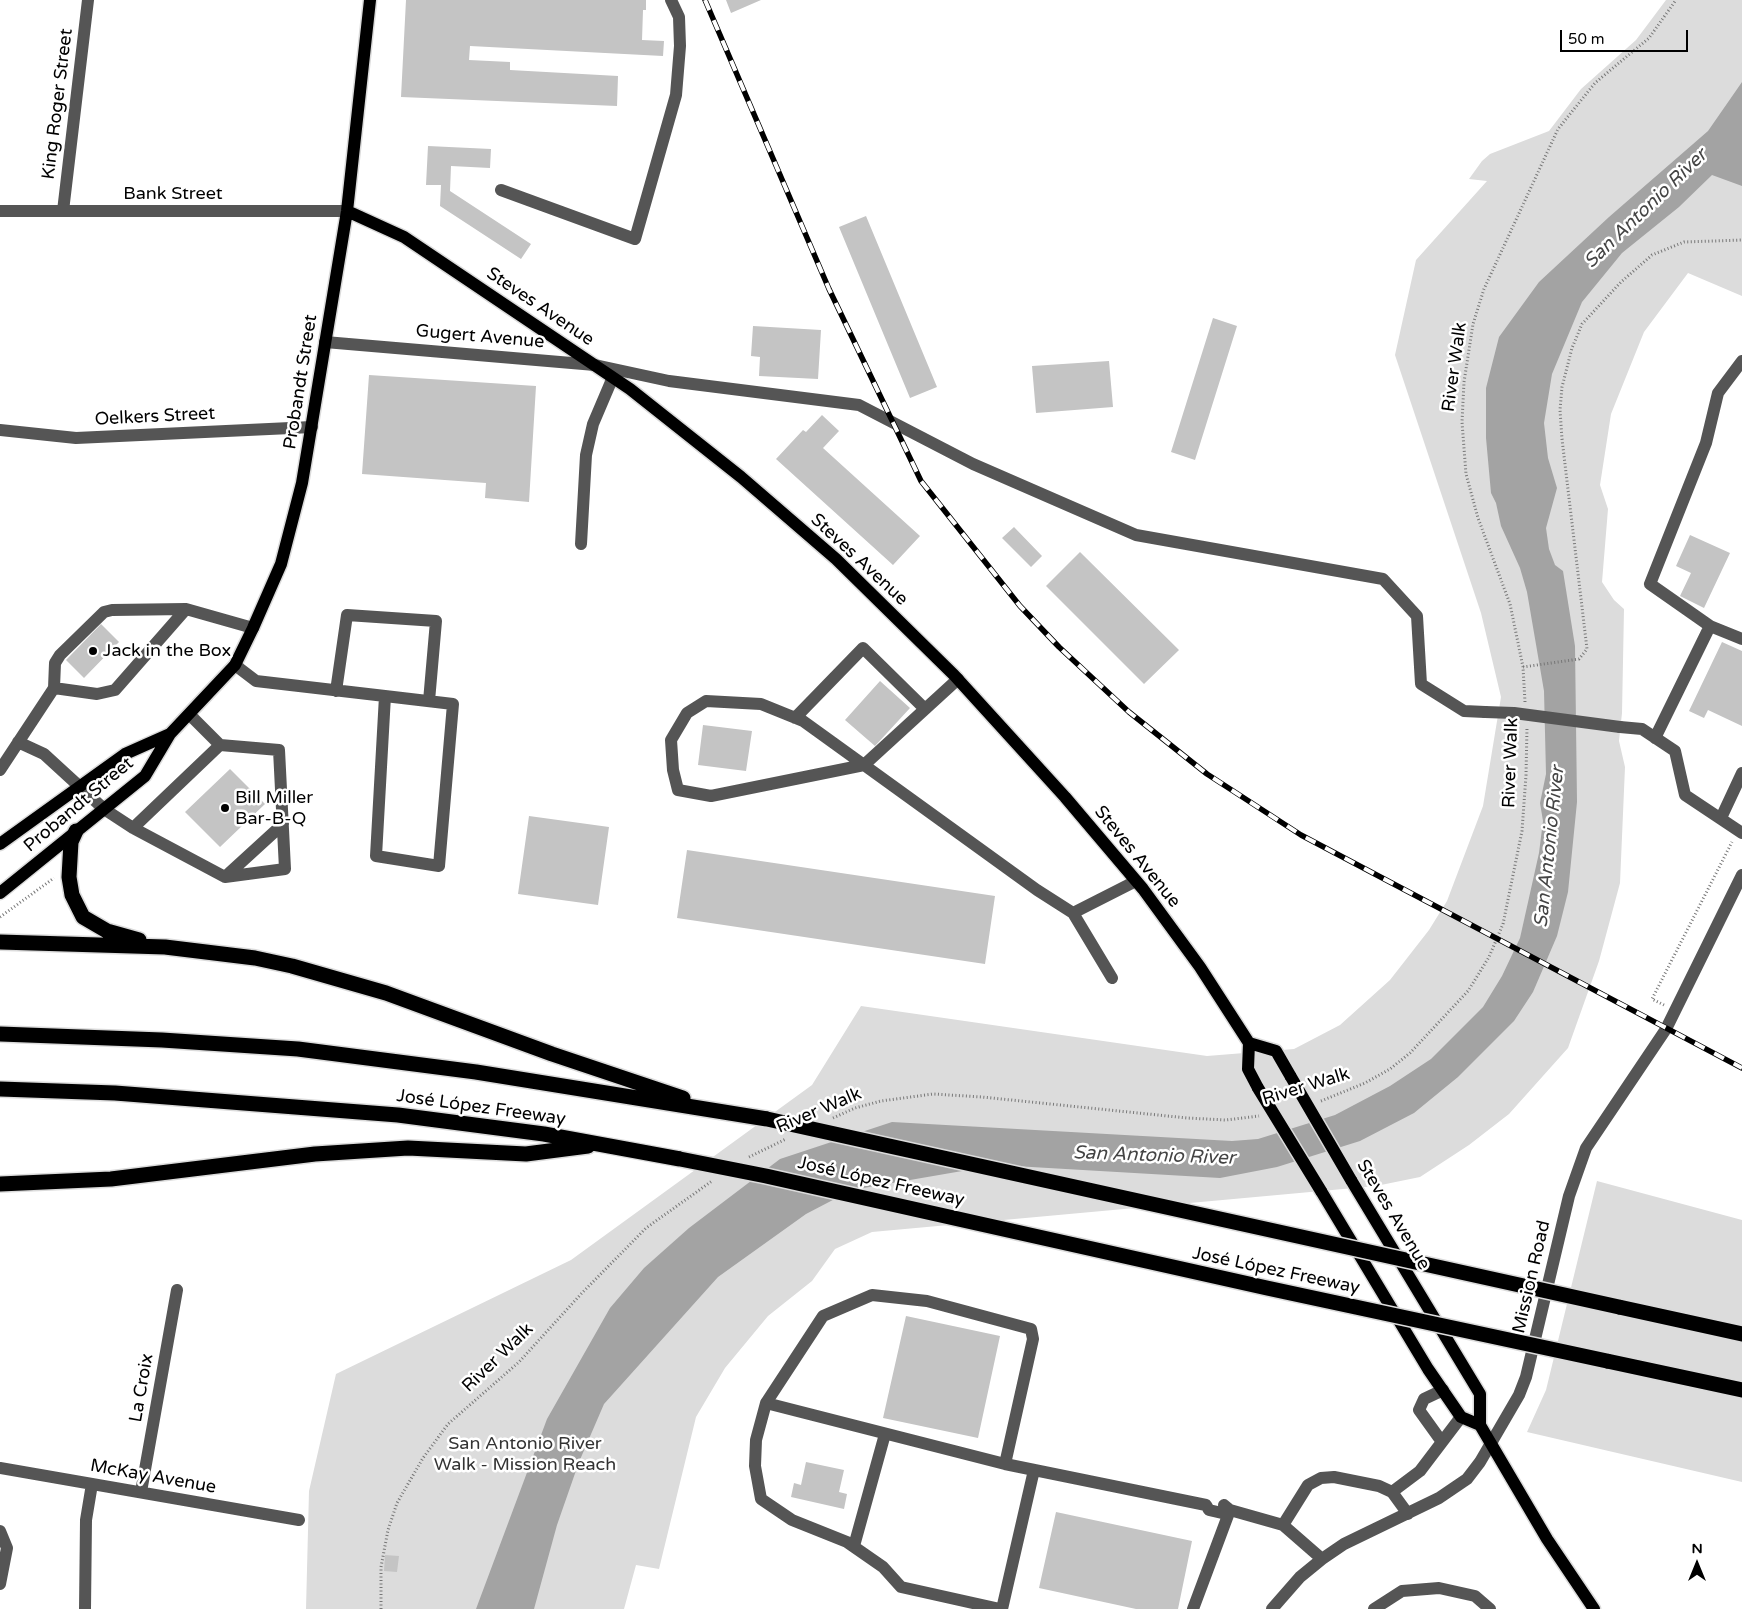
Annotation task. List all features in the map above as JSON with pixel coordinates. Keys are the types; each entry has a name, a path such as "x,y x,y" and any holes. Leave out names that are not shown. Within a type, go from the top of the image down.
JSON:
{"highway":[{"path":"76,832 71,842 68,878 72,896 83,917 107,931 165,947"},
{"path":"0,942 165,947 256,958 335,977 386,993 552,1054 725,1112"},
{"name":"José López Freeway","path":"0,1034 162,1040 298,1050 476,1072 767,1119 1742,1334"},
{"name":"José López Freeway","path":"0,1090 115,1093 389,1115 535,1133 602,1144 766,1176 1267,1288 1742,1390"},
{"path":"0,1184 111,1179 315,1154 408,1148 526,1154 602,1144"}],"main road":[{"name":"Probandt Street","path":"0,893 145,776 170,734 190,715 235,665 254,628 281,564 302,484 347,211 370,0"},
{"name":"Steves Avenue","path":"347,211 404,237 612,377 742,477 836,559 958,679 1065,797 1136,881 1200,967 1249,1043 1276,1051 1480,1394 1480,1425"},
{"name":"Probandt Street","path":"0,844 125,754 170,734"},
{"path":"1249,1043 1248,1069 1258,1088 1443,1390 1461,1417 1480,1425 1548,1539 1594,1609"}],"street":[{"name":"King Roger Street","path":"63,211 88,0"},
{"path":"501,190 636,239 676,95 680,46 679,17 671,0"},
{"name":"Bank Street","path":"0,211 347,211"},
{"name":"Gugert Avenue","path":"325,342 595,365 669,381 860,405 973,464 1136,535 1383,578 1417,616 1421,684 1464,711 1514,713 1642,729 1655,738"},
{"path":"1742,361 1718,393 1706,443 1650,584 1710,626 1742,639"},
{"path":"581,544 586,455 592,424 612,377"},
{"name":"Oelkers Street","path":"0,430 76,438 312,427"},
{"path":"0,770 54,688 55,663 60,655 104,612 112,610 186,609 254,628"},
{"path":"54,688 97,694 115,690 186,609"},
{"path":"336,691 347,615 436,621 429,702"},
{"path":"1710,626 1655,738 1675,751 1685,794 1721,818 1737,837"},
{"path":"795,718 863,648 924,708"},
{"path":"235,665 256,681 385,696 429,702 453,704 439,866 376,856 385,696"},
{"path":"958,679 924,708 864,766 711,796 678,790 673,770 671,740 687,713 706,701 761,704 795,718 864,766 1036,890 1073,913 1112,978"},
{"path":"18,742 44,754 104,809 133,828 225,877 285,869 279,750 220,745 190,715"},
{"path":"133,828 220,745"},
{"path":"1721,818 1742,773"},
{"path":"225,877 283,824"},
{"name":"Mission Road","path":"1272,1609 1300,1576 1344,1544 1439,1498 1467,1479 1491,1442 1519,1395 1526,1377 1569,1196 1586,1148 1666,1029 1742,875"},
{"path":"1073,913 1136,881"},
{"name":"La Croix","path":"141,1492 177,1290"},
{"path":"1005,1464 1033,1338 1031,1329 927,1301 872,1294 823,1316 766,1403 756,1440 755,1466 762,1499 792,1520 854,1546 883,1567 901,1587 1001,1609 1034,1470"},
{"path":"1442,1442 1419,1410 1420,1404 1424,1399 1443,1390"},
{"path":"766,1403 1005,1464 1206,1506 1209,1510 1222,1513 1230,1510 1282,1525 1322,1559"},
{"path":"1392,1492 1420,1471 1461,1417"},
{"path":"854,1546 885,1434"},
{"name":"McKay Avenue","path":"0,1468 299,1520"},
{"path":"1282,1525 1308,1485 1321,1478 1334,1477 1379,1486 1392,1492 1408,1514"},
{"path":"85,1609 86,1520 92,1484"},
{"path":"1193,1609 1230,1510"},
{"path":"0,1531 6,1548 0,1584"},
{"path":"1374,1609 1402,1591 1439,1588 1475,1596 1490,1609"}],"path":[{"name":"River Walk","path":"1526,711 1523,667 1510,604 1478,518 1466,474 1462,422 1464,382 1473,324 1484,290 1558,129 1595,83 1649,38 1676,0"},
{"path":"1523,667 1579,660 1587,649 1560,410 1562,387 1572,348 1582,324 1621,282 1652,255 1684,242 1742,240"},
{"name":"River Walk","path":"1311,1103 1330,1098 1366,1083 1390,1069 1410,1053 1468,990 1490,957 1503,924 1522,831 1527,720"},
{"path":"1662,1004 1652,999 1737,837"},
{"path":"0,917 57,876"},
{"name":"River Walk","path":"829,1120 855,1108 882,1100 933,1094 982,1096 1187,1118 1226,1120 1264,1115"},
{"name":"River Walk","path":"748,1157 794,1136"},
{"name":"River Walk","path":"381,1609 381,1567 388,1530 398,1503 423,1458 448,1424 519,1362 581,1294 646,1228 718,1177"}],"green space":[{"name":"San Antonio River Walk - Mission Reach","path":"1666,0 1742,0 1742,296 1688,273 1644,332 1611,414 1600,485 1608,509 1602,582 1614,600 1624,609 1622,713 1619,741 1625,767 1620,883 1599,961 1568,1048 1509,1114 1469,1145 1420,1177 1376,1186 872,1232 835,1249 812,1281 768,1316 725,1368 696,1417 659,1569 636,1565 624,1609 306,1609 309,1491 336,1374 571,1260 812,1085 861,1006 1207,1056 1294,1049 1340,1025 1390,980 1429,930 1447,901 1483,806 1501,697 1481,613 1395,355 1416,260 1487,181 1469,179 1482,161 1490,154 1549,131 1581,89 1636,40"},
{"path":"1597,1181 1742,1220 1742,1482 1527,1432 1546,1390"}],"water":[{"name":"San Antonio River","path":"1742,82 1742,186 1712,175 1679,207 1622,253 1582,302 1552,374 1544,423 1548,458 1557,488 1546,528 1549,549 1555,565 1563,571 1575,646 1577,802 1568,892 1557,936 1533,992 1514,1021 1458,1077 1414,1113 1360,1141 1277,1167 1220,1178 997,1165 852,1190 806,1214 718,1277 604,1404 579,1462 557,1525 534,1609 476,1609 547,1419 610,1308 644,1268 689,1228 780,1159 892,1122 1232,1141 1258,1139 1335,1115 1390,1086 1431,1059 1483,1007 1502,976 1520,938 1539,853 1543,821 1540,803 1546,774 1544,691 1527,592 1520,568 1501,526 1496,503 1491,493 1486,438 1486,388 1499,337 1539,282 1609,217 1708,131"}],"building":[{"path":"406,0 646,0 646,10 643,10 642,40 664,41 663,56 470,46 469,60 510,62 510,70 618,76 617,106 401,97"},
{"path":"726,0 761,0 731,13"},
{"path":"428,146 491,149 490,168 451,166 450,191 531,244 521,259 440,206 441,185 426,185"},
{"path":"866,216 937,387 910,398 839,227"},
{"path":"1213,318 1237,326 1195,460 1171,452"},
{"path":"753,326 821,330 818,379 759,376 760,357 751,356"},
{"path":"1109,361 1113,407 1036,413 1032,366"},
{"path":"369,375 536,386 529,502 485,498 486,483 362,474"},
{"path":"822,415 839,431 823,448 920,536 893,565 776,459 803,430 806,432"},
{"path":"1014,527 1042,556 1031,567 1002,538"},
{"path":"1690,535 1730,553 1704,608 1680,596 1691,573 1676,566"},
{"path":"1080,552 1179,650 1144,684 1046,586"},
{"name":"Jack in the Box","path":"101,624 119,642 84,678 66,660"},
{"path":"1722,642 1742,651 1742,726 1708,710 1704,718 1689,711"},
{"path":"880,681 910,708 875,746 845,720"},
{"path":"703,725 752,731 746,771 698,765"},
{"name":"Bill Miller Bar-B-Q","path":"230,769 265,804 220,847 185,812"},
{"path":"529,816 609,827 598,905 518,894"},
{"path":"687,850 995,896 985,964 677,918"},
{"path":"906,1316 1000,1336 978,1438 883,1418"},
{"path":"806,1462 844,1470 839,1492 847,1494 844,1509 791,1497 794,1483 801,1485"},
{"path":"1056,1512 1192,1541 1178,1609 1136,1609 1039,1588"},
{"path":"385,1555 399,1556 397,1572 384,1571"}],"railway":[{"path":"705,0 829,289 921,481 1020,606 1059,647 1129,712 1207,774 1301,835 1742,1068"}],"place":[{"name":"Jack in the Box","path":"93,651"},
{"name":"Bill Miller Bar-B-Q","path":"225,808"}]}
